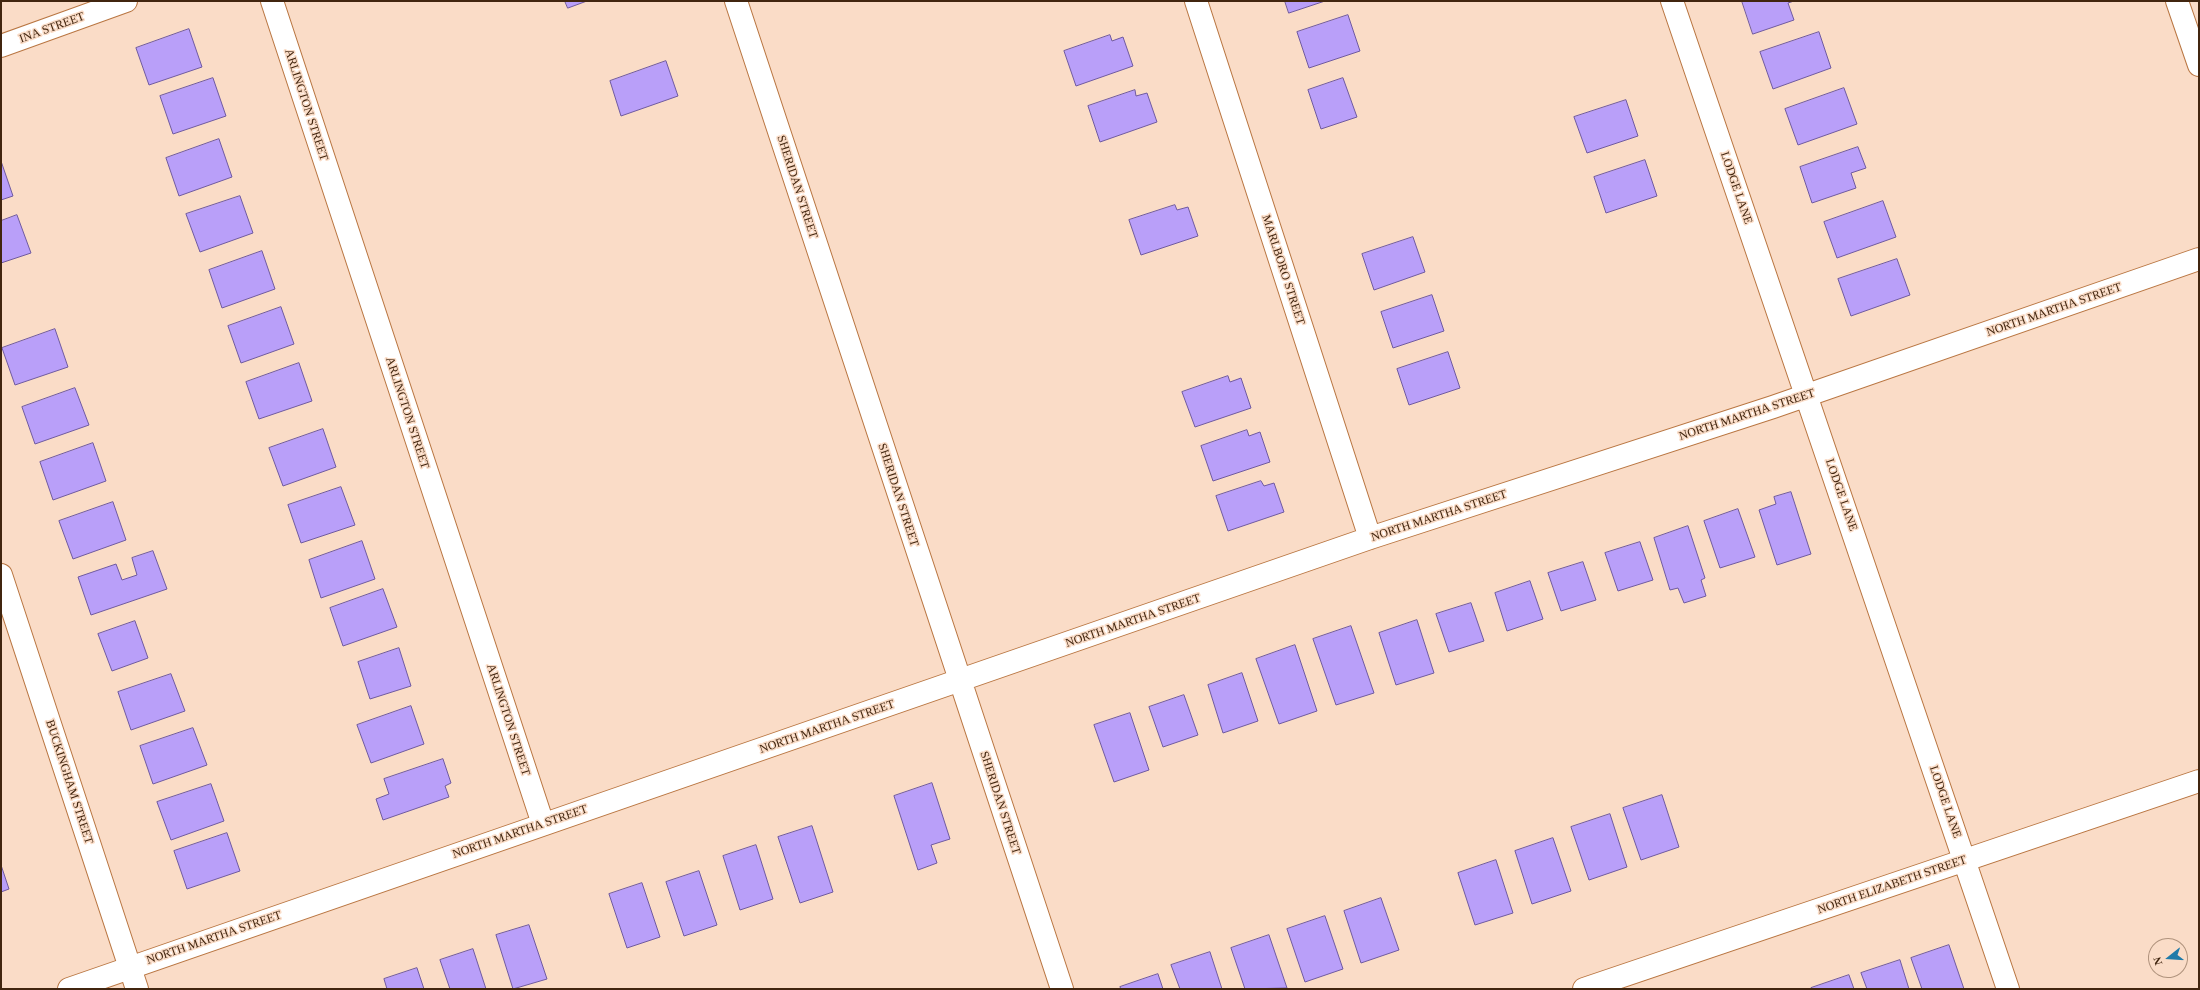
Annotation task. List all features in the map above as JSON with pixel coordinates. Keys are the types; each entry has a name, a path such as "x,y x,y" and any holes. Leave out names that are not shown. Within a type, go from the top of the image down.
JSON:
{"street":[{"name":"INA STREET","path":"1,46 126,1"},
{"name":"ARLINGTON STREET","path":"272,1 543,824"},
{"name":"SHERIDAN STREET","path":"736,1 1062,989"},
{"name":"MARLBORO STREET","path":"1196,1 1370,538"},
{"name":"LODGE LANE","path":"1672,1 1808,395 2008,989"},
{"path":"2177,1 2199,65"},
{"name":"NORTH MARTHA STREET","path":"69,989 543,824 960,682 1370,538 1808,395 2199,259"},
{"name":"BUCKINGHAM STREET","path":"1,575 137,989"},
{"name":"NORTH ELIZABETH STREET","path":"1584,989 2199,781"}],"building":[{"path":"565,1 587,1 568,8"},
{"path":"1285,1 1325,1 1289,13"},
{"path":"1742,1 1794,1 1788,3 1794,20 1753,34"},
{"path":"1348,15 1360,51 1309,68 1297,32"},
{"path":"189,29 202,67 149,85 136,48"},
{"path":"1819,32 1831,68 1773,89 1760,52"},
{"path":"1110,35 1112,41 1123,37 1133,66 1076,86 1064,51"},
{"path":"666,61 678,96 621,116 610,81"},
{"path":"213,78 226,116 173,134 160,96"},
{"path":"1343,78 1357,117 1321,129 1308,90"},
{"path":"1844,88 1857,124 1798,145 1785,109"},
{"path":"1135,90 1136,96 1147,93 1157,122 1100,142 1088,106"},
{"path":"1626,100 1638,136 1587,153 1574,117"},
{"path":"219,139 232,177 179,196 166,158"},
{"path":"1858,147 1866,168 1851,173 1856,188 1812,203 1800,167"},
{"path":"1645,160 1657,196 1606,213 1594,177"},
{"path":"1,161 13,196 1,200"},
{"path":"240,196 253,233 200,252 186,214"},
{"path":"1883,201 1896,237 1837,258 1824,222"},
{"path":"1175,205 1177,210 1188,207 1198,236 1141,255 1129,220"},
{"path":"17,215 31,253 1,263 1,221"},
{"path":"1413,237 1425,272 1374,290 1362,254"},
{"path":"262,251 275,289 222,308 209,270"},
{"path":"1897,259 1910,295 1851,316 1838,279"},
{"path":"1432,295 1444,331 1393,348 1381,312"},
{"path":"281,307 294,344 241,363 228,326"},
{"path":"55,329 68,367 15,385 2,348"},
{"path":"1448,352 1460,388 1409,405 1397,369"},
{"path":"299,363 312,401 259,419 246,382"},
{"path":"1228,376 1230,382 1241,378 1251,408 1195,427 1182,392"},
{"path":"75,388 89,425 35,444 22,407"},
{"path":"323,429 336,467 283,486 269,448"},
{"path":"1247,430 1249,436 1260,432 1270,462 1213,481 1201,446"},
{"path":"93,443 106,481 53,500 40,462"},
{"path":"1261,481 1264,486 1274,483 1284,512 1228,531 1216,496"},
{"path":"341,487 355,525 301,543 288,505"},
{"path":"1791,492 1811,554 1777,565 1759,510 1776,504 1774,497"},
{"path":"113,502 126,540 73,559 59,521"},
{"path":"1738,509 1755,557 1720,568 1704,521"},
{"path":"1688,526 1705,578 1701,580 1706,596 1684,603 1678,588 1670,590 1654,538"},
{"path":"362,541 375,579 321,598 309,560"},
{"path":"1640,542 1653,580 1618,591 1605,553"},
{"path":"153,551 167,589 91,615 78,577 116,564 122,580 137,575 132,558"},
{"path":"1583,562 1596,600 1561,611 1548,573"},
{"path":"1530,581 1543,619 1507,631 1495,593"},
{"path":"383,589 397,627 343,646 330,608"},
{"path":"1471,603 1484,641 1449,652 1436,614"},
{"path":"1417,620 1434,673 1396,685 1379,633"},
{"path":"135,621 148,658 112,671 98,634"},
{"path":"1351,626 1374,693 1336,705 1313,639"},
{"path":"1295,645 1317,711 1279,724 1256,659"},
{"path":"399,648 411,686 370,699 358,662"},
{"path":"1242,673 1258,721 1223,733 1208,685"},
{"path":"171,674 185,711 131,730 118,692"},
{"path":"1184,695 1198,735 1163,747 1149,707"},
{"path":"411,706 424,744 371,763 357,725"},
{"path":"1130,713 1149,770 1114,782 1094,725"},
{"path":"193,728 207,765 153,784 140,746"},
{"path":"443,759 451,783 445,786 449,797 383,820 376,799 389,794 384,779"},
{"path":"932,783 950,839 931,845 937,863 918,870 894,796"},
{"path":"211,784 224,821 171,840 157,802"},
{"path":"1662,795 1679,847 1641,860 1623,808"},
{"path":"1610,814 1627,867 1589,880 1571,827"},
{"path":"812,826 833,892 800,903 778,837"},
{"path":"227,833 240,871 187,889 174,851"},
{"path":"1553,838 1571,891 1532,904 1515,851"},
{"path":"756,845 773,899 740,910 723,856"},
{"path":"1496,860 1513,913 1475,925 1458,873"},
{"path":"1,865 9,889 1,892"},
{"path":"699,871 717,925 684,936 666,882"},
{"path":"642,883 660,937 627,948 609,894"},
{"path":"1381,898 1399,950 1361,963 1344,911"},
{"path":"1325,916 1343,969 1305,982 1287,929"},
{"path":"529,925 547,979 513,989 496,935"},
{"path":"1269,935 1287,988 1245,989 1231,948"},
{"path":"1949,945 1964,989 1922,989 1911,958"},
{"path":"473,949 486,989 450,989 440,960"},
{"path":"1210,952 1222,989 1180,989 1171,965"},
{"path":"1900,960 1909,989 1867,989 1861,973"},
{"path":"417,968 424,989 387,989 384,979"},
{"path":"1158,974 1163,989 1121,989 1120,987"},
{"path":"1849,975 1854,989 1811,989 1811,988"}]}
